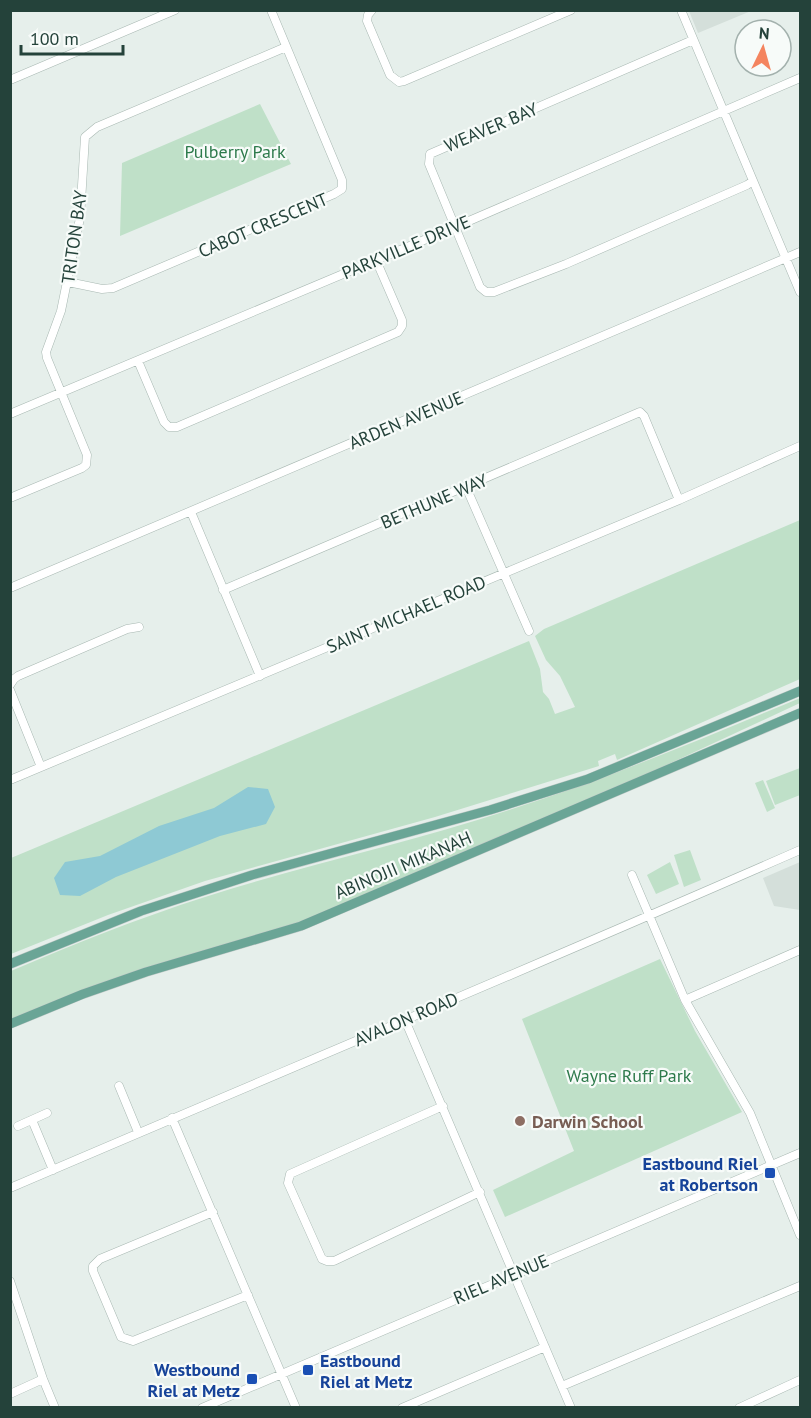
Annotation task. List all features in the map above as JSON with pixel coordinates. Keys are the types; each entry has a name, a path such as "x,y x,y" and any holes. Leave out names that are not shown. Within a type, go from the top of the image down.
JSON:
{"main road":[{"name":"ABINOJII MIKANAH","path":"10,964 141,911 219,886 490,810 588,778 801,691"},
{"name":"ABINOJII MIKANAH","path":"10,1024 83,993 301,926 801,713"}],"street":[{"path":"10,80 175,10"},
{"name":"CABOT CRESCENT","path":"68,282 102,289 113,288 342,189 342,180 271,10"},
{"path":"372,10 367,21 390,75 399,82 571,10"},
{"path":"681,10 801,292"},
{"name":"WEAVER BAY","path":"693,39 430,154 429,164 455,227 480,286 486,292 494,292 566,264 753,181"},
{"name":"TRITON BAY","path":"10,498 86,465 87,454 60,393 46,352 61,311 68,282 81,209 85,137 90,131 286,47"},
{"name":"PARKVILLE DRIVE","path":"10,414 455,227 801,78"},
{"name":"ARDEN AVENUE","path":"10,588 801,252"},
{"path":"138,361 164,422 169,427 177,428 398,332 402,326 402,320 376,260"},
{"name":"BETHUNE WAY","path":"223,590 640,412 643,414 679,500"},
{"name":"SAINT MICHAEL ROAD","path":"10,780 679,500 801,446"},
{"path":"466,487 529,631"},
{"path":"191,512 260,676"},
{"path":"10,685 18,676 127,629 139,627"},
{"path":"10,690 41,767"},
{"name":"AVALON ROAD","path":"10,1188 801,850"},
{"path":"632,875 685,1000 750,1113 801,1236"},
{"path":"685,1000 801,950"},
{"path":"405,1020 544,1347 572,1407"},
{"path":"119,1086 138,1132"},
{"path":"443,1106 290,1174 288,1183 322,1259 327,1262 334,1261 480,1192"},
{"path":"18,1126 47,1113"},
{"path":"172,1118 296,1407"},
{"path":"32,1120 53,1170"},
{"name":"RIEL AVENUE","path":"202,1407 801,1153"},
{"path":"213,1212 100,1259 96,1262 93,1271 121,1337 133,1341 248,1295"},
{"path":"10,1281 13,1296 55,1407"},
{"path":"562,1386 801,1286"},
{"path":"402,1407 544,1347"},
{"path":"10,1394 43,1379"},
{"path":"739,1407 801,1380"}],"shaded area":[{"path":"689,11 751,11 733,18 698,33"},
{"path":"800,862 800,910 774,906 763,878"}],"green space":[{"name":"Pulberry Park","path":"260,104 291,164 120,236 122,163"},
{"path":"800,520 800,679 617,760 615,754 598,761 599,766 435,817 205,881 108,915 11,954 11,858 529,641 540,669 543,692 549,699 555,714 575,707 560,676 546,660 535,636 544,629"},
{"path":"800,698 800,703 630,782 300,922 11,1020 11,971 59,951 205,897 471,822 546,798 656,757"},
{"path":"800,768 800,795 775,805 766,781"},
{"path":"763,780 775,808 767,812 755,783"},
{"path":"690,850 701,880 684,887 674,855"},
{"path":"670,862 679,884 656,894 647,875"},
{"name":"Wayne Ruff Park","path":"660,959 695,1031 742,1112 505,1217 493,1190 574,1151 522,1019"}],"water":[{"path":"248,787 268,789 275,807 266,824 220,836 116,877 80,896 60,895 54,878 65,862 100,856 159,826 214,808"}],"place":[{"name":"Darwin School","path":"520,1121"},
{"name":"Eastbound Riel at Robertson","path":"770,1173"},
{"name":"Eastbound Riel at Metz","path":"308,1370"},
{"name":"Westbound Riel at Metz","path":"252,1379"}]}
